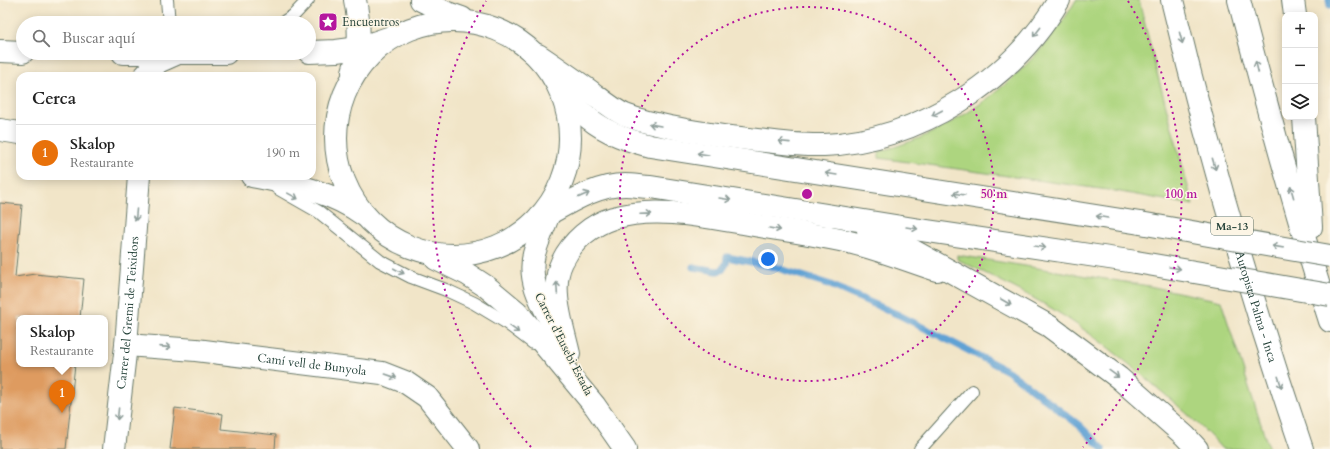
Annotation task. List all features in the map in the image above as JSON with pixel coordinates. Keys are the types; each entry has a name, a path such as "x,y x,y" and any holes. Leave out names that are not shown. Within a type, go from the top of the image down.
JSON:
{"main road":[{"path":"355,0 359,31 359,48 354,67 340,103 336,122 338,155 343,181 353,200 364,215 376,227 391,238 467,274 488,287 517,312 564,358 625,449"},
{"path":"421,0 445,12 511,36 614,110 650,124 726,137 806,145 832,144 863,139 899,130 932,116 960,101 991,78 1020,51 1033,37 1059,0"},
{"name":"Autopista Palma - Inca","path":"1172,0 1206,136 1226,206 1258,313 1302,449"},
{"path":"1239,0 1261,85 1330,321"},
{"path":"1293,0 1295,12"},
{"path":"316,52 359,48 427,23 443,21 478,24"},
{"path":"348,84 371,54 394,36"},
{"path":"0,51 16,52"},
{"path":"538,55 551,71 558,85 583,114 595,123 634,142 1140,223 1330,256"},
{"path":"149,72 162,60"},
{"name":"Carrer d'Eusebi Estada","path":"558,85 568,111 571,132 570,152 566,173 559,190 542,218 534,254 532,273 533,282 564,358"},
{"path":"1304,120 1314,270"},
{"path":"0,130 16,132"},
{"name":"Carrer del Gremi de Teixidors","path":"114,449 126,344 139,180"},
{"path":"271,180 314,190 338,199 364,215"},
{"path":"424,253 448,257 464,256 481,252 498,246 519,235 542,218 586,194 603,188 624,185 651,187 1136,262 1330,295"},
{"path":"564,358 558,307 557,278 561,263 568,251 581,235 603,222 623,216 643,213 691,216 820,236 860,245 972,282"},
{"path":"832,216 903,244 1049,326 1119,378 1197,449"},
{"name":"Camí vell de Bunyola","path":"126,344 196,350 382,373 405,382 427,397 468,449"}],"lane":[{"path":"167,0 168,16"},
{"path":"293,16 308,0"},
{"path":"260,180 319,212 380,261 411,277 446,290 474,303 564,358"},
{"path":"920,449 972,391"}],"green space":[{"path":"1076,0 1139,0 1193,205 1115,191 879,158 879,152 917,139 945,126 989,98 1029,62 1047,42 1063,21"},
{"path":"957,255 1149,286 1221,301 1269,449 1222,449 1201,426 1136,370 1094,337 1040,301 957,259"}],"building":[{"path":"0,203 22,205 15,277 35,274 84,279 80,315 16,315 16,367 75,367 66,449 0,449"},
{"path":"175,408 223,414 221,429 276,435 275,449 170,449"}],"waterway":[{"path":"1329,0 1330,5"},
{"path":"693,267 717,271 722,270 726,264 727,257 771,266 828,284 899,315 1008,371 1079,425 1103,449"}],"place":[{"name":"Encuentros","path":"328,22"},
{"name":"Skalop","path":"62,413"}]}
